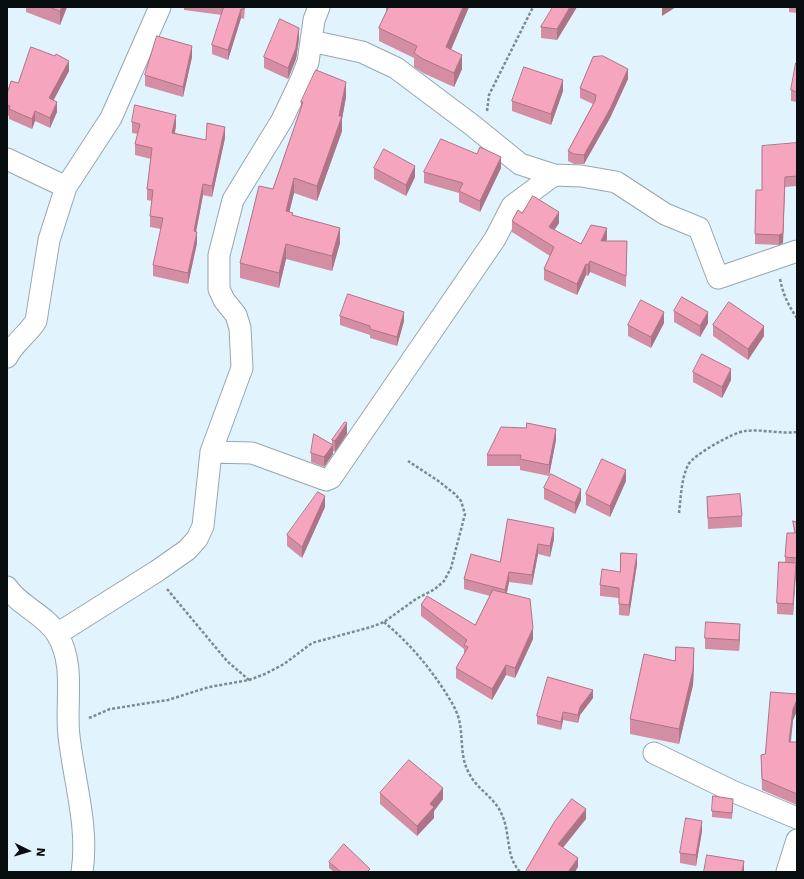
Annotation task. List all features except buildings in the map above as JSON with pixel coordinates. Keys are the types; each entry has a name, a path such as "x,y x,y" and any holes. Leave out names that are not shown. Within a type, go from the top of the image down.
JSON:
{"street":[{"path":"7,357 10,351 30,331 36,321 49,240 66,187 111,118 160,7"},
{"path":"57,634 157,571 187,550 198,540 203,526 211,452 242,368 240,328 236,315 224,300 218,283 219,255 233,200 282,120 301,80 308,62 314,20 319,7"},
{"path":"310,41 362,52 396,68 520,164 554,175 581,176 616,182 665,214 699,228 718,278 797,251"},
{"path":"7,159 66,187"},
{"path":"211,452 252,453 326,480 330,478 495,238 512,206 554,175"},
{"path":"7,587 12,595 38,614 57,634 65,654 69,679 69,735 81,815 84,858 82,872"},
{"path":"654,753 732,791 797,818"},
{"path":"787,872 797,840"}],"path":[{"path":"496,144 488,117 487,106 490,95 533,7"},
{"path":"679,513 683,479 689,463 705,451 726,438 745,431 797,432"},
{"path":"69,735 92,715 105,710 168,700 209,687 249,680 284,664 312,643 371,628 384,622 416,599 435,590 444,581 451,568 465,514 460,501 455,494 408,461"},
{"path":"157,571 170,594 227,661 249,680"},
{"path":"384,622 416,652 431,670 454,706 458,716 463,756 468,773 480,788 489,795 499,807 505,822 510,857 520,872"}]}
